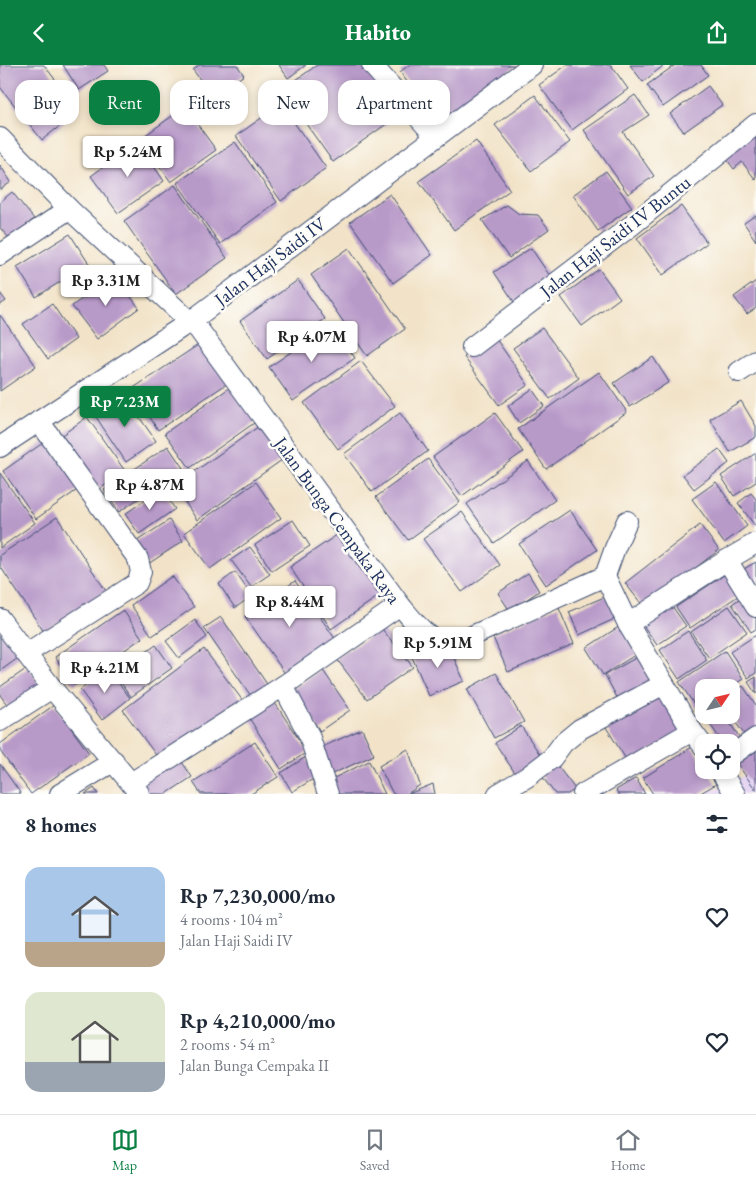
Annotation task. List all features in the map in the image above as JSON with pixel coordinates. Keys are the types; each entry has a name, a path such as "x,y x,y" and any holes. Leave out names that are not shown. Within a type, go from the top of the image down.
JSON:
{"street":[{"path":"372,65 435,136"},
{"name":"Jalan Haji Saidi IV","path":"0,447 191,321 532,65"},
{"name":"Jalan Haji Saidi IV Buntu","path":"472,347 632,225 756,124"},
{"name":"Jalan Bunga Cempaka Raya","path":"0,138 69,209 199,330 400,605 416,624 433,638 446,642 463,640 606,576"},
{"path":"0,255 69,209"},
{"path":"739,372 756,361"},
{"path":"27,653 136,583 141,572 138,559 39,421"},
{"path":"627,521 615,548 606,576 628,624 695,735"},
{"path":"628,624 756,543"},
{"path":"727,560 756,607"},
{"path":"0,619 52,688 135,788 400,605"},
{"path":"498,794 527,777 552,758 563,743 580,729 664,684"},
{"path":"283,686 309,735 328,794"},
{"path":"0,721 52,688"},
{"path":"583,794 692,731"},
{"path":"740,750 756,738"},
{"path":"60,794 114,761"},
{"path":"726,779 735,794"}],"shaded area":[{"path":"748,774 756,785 756,794 704,794 740,779"}],"building":[{"path":"0,65 44,65 55,80 15,80 15,106 0,87"},
{"path":"63,65 104,65 108,71 94,80 89,80 89,83 79,90 79,80 73,80"},
{"path":"199,65 237,65 244,75 237,80 200,80 193,70"},
{"path":"279,65 306,65 288,78"},
{"path":"317,65 363,65 374,80 338,80 338,125 385,125 333,162 307,125 328,125 328,80 296,80"},
{"path":"409,65 517,65 450,114 450,80 406,80 400,72"},
{"path":"567,65 611,65 628,89 572,130 539,85"},
{"path":"630,65 664,65 643,82"},
{"path":"675,65 701,65 708,75 663,107 647,85"},
{"path":"708,86 722,105 684,132 670,114"},
{"path":"535,95 570,142 531,171 495,125"},
{"path":"635,95 649,115 623,132 654,176 628,194 584,130"},
{"path":"170,118 170,125 198,125 216,150 171,182 140,139"},
{"path":"258,120 258,125 296,125 326,168 281,201 236,136"},
{"path":"30,125 61,125 42,140"},
{"path":"756,127 756,180 742,162 734,169 722,153"},
{"path":"476,141 510,190 454,230 419,181"},
{"path":"137,142 164,181 118,213 91,176"},
{"path":"235,142 277,202 220,244 177,183"},
{"path":"0,165 11,182 0,190"},
{"path":"606,171 632,207 598,231 573,195"},
{"path":"175,185 227,258 176,294 124,221"},
{"path":"12,192 34,219 10,239 0,228 0,202"},
{"path":"390,194 432,255 393,283 350,222"},
{"path":"507,205 519,214 538,215 549,229 509,258 482,220"},
{"path":"681,206 707,243 663,275 637,238"},
{"path":"756,215 756,241 744,223"},
{"path":"70,234 89,264 36,297 17,267"},
{"path":"349,248 405,329 367,356 311,275"},
{"path":"531,248 554,282 517,306 494,272"},
{"path":"599,269 620,298 582,326 561,297"},
{"path":"115,275 139,308 97,339 72,306"},
{"path":"298,280 325,319 267,359 240,321"},
{"path":"756,281 756,308 747,314 734,297"},
{"path":"0,293 6,301 0,305"},
{"path":"52,304 76,339 48,359 23,324"},
{"path":"0,315 36,366 0,391"},
{"path":"332,324 355,358 293,401 269,367"},
{"path":"542,328 579,378 550,399 513,348"},
{"path":"494,336 528,385 499,405 464,357"},
{"path":"201,343 228,383 158,430 132,389"},
{"path":"653,357 669,382 630,407 614,383"},
{"path":"361,361 395,406 338,449 304,403"},
{"path":"599,372 627,412 546,469 518,429"},
{"path":"235,384 260,419 190,468 165,433"},
{"path":"532,389 544,406 519,423 508,406"},
{"path":"123,394 156,441 126,462 94,414"},
{"path":"741,401 756,426 756,437 730,452 710,419"},
{"path":"400,413 428,451 372,492 344,454"},
{"path":"495,413 523,452 462,496 433,457"},
{"path":"87,417 125,471 100,489 62,435"},
{"path":"265,422 289,455 197,520 174,486"},
{"path":"47,440 80,488 36,519 3,471"},
{"path":"168,446 183,468 119,512 104,490"},
{"path":"719,449 729,463 694,489 683,475"},
{"path":"756,453 756,482 734,496 721,476"},
{"path":"428,459 460,502 408,540 376,497"},
{"path":"528,461 555,500 494,543 467,504"},
{"path":"0,473 35,523 0,548"},
{"path":"256,482 281,518 210,569 184,533"},
{"path":"716,482 747,526 724,543 692,499"},
{"path":"161,489 175,509 139,534 125,514"},
{"path":"751,493 756,499 756,527 738,503"},
{"path":"570,510 597,550 546,585 519,544"},
{"path":"462,512 500,565 462,592 423,539"},
{"path":"57,517 106,591 44,632 0,566 0,555"},
{"path":"169,520 183,541 148,564 134,543"},
{"path":"293,520 310,546 272,571 255,545"},
{"path":"700,525 719,550 644,607 625,583"},
{"path":"344,530 386,591 331,629 290,567"},
{"path":"250,547 270,574 251,587 231,560"},
{"path":"756,562 756,594 742,570"},
{"path":"730,571 744,592 690,628 676,607"},
{"path":"235,572 252,596 235,608 219,584"},
{"path":"528,573 539,591 510,611 498,593"},
{"path":"172,576 194,607 152,636 131,605"},
{"path":"295,581 336,640 286,675 245,616"},
{"path":"609,595 619,617 579,635 569,612"},
{"path":"742,597 756,617 756,629 751,632 732,604"},
{"path":"558,606 574,644 508,672 492,635"},
{"path":"672,606 686,626 657,645 643,625"},
{"path":"729,606 747,632 709,658 691,632"},
{"path":"123,610 142,638 74,685 55,657"},
{"path":"221,617 269,687 253,699 204,628"},
{"path":"195,620 207,637 179,658 166,641"},
{"path":"623,624 640,652 603,675 586,648"},
{"path":"382,629 413,667 367,699 336,658"},
{"path":"688,631 707,660 679,679 660,650"},
{"path":"0,632 21,656 0,671"},
{"path":"756,635 756,673 748,678 730,652"},
{"path":"447,642 464,681 429,696 412,657"},
{"path":"156,645 172,668 131,697 115,674"},
{"path":"204,649 243,701 161,762 123,710"},
{"path":"725,651 743,679 740,681 740,679 695,679 695,706 679,682"},
{"path":"641,655 658,684 621,705 605,675"},
{"path":"29,667 42,691 12,711 0,695 0,687"},
{"path":"108,669 130,698 102,720 80,690"},
{"path":"322,669 350,710 320,731 292,690"},
{"path":"496,673 524,722 494,738 467,689"},
{"path":"756,677 756,694 748,682"},
{"path":"743,686 756,705 756,730 746,737 737,724 740,724 740,688"},
{"path":"658,690 683,730 629,764 604,724"},
{"path":"273,700 307,752 281,769 248,716"},
{"path":"54,705 89,753 31,794 0,751 0,744"},
{"path":"710,724 730,724 737,734 717,734"},
{"path":"521,726 543,759 517,776 495,743"},
{"path":"362,729 374,755 332,774 320,748"},
{"path":"255,742 278,777 251,794 201,794 193,782"},
{"path":"756,745 756,790 740,768 740,757"},
{"path":"692,747 695,752 695,779 713,779 716,784 699,794 653,794 643,778"},
{"path":"408,749 420,785 407,794 393,794 379,766"},
{"path":"178,756 192,777 166,794 145,794 138,784"},
{"path":"306,757 318,776 292,792 281,773"},
{"path":"369,761 385,794 336,794 330,780"},
{"path":"0,764 21,794 0,794"},
{"path":"556,764 575,789 568,794 555,794 541,775"},
{"path":"636,778 645,794 618,794 616,790"},
{"path":"433,784 435,794 408,794"},
{"path":"94,788 98,794 85,794"}]}
